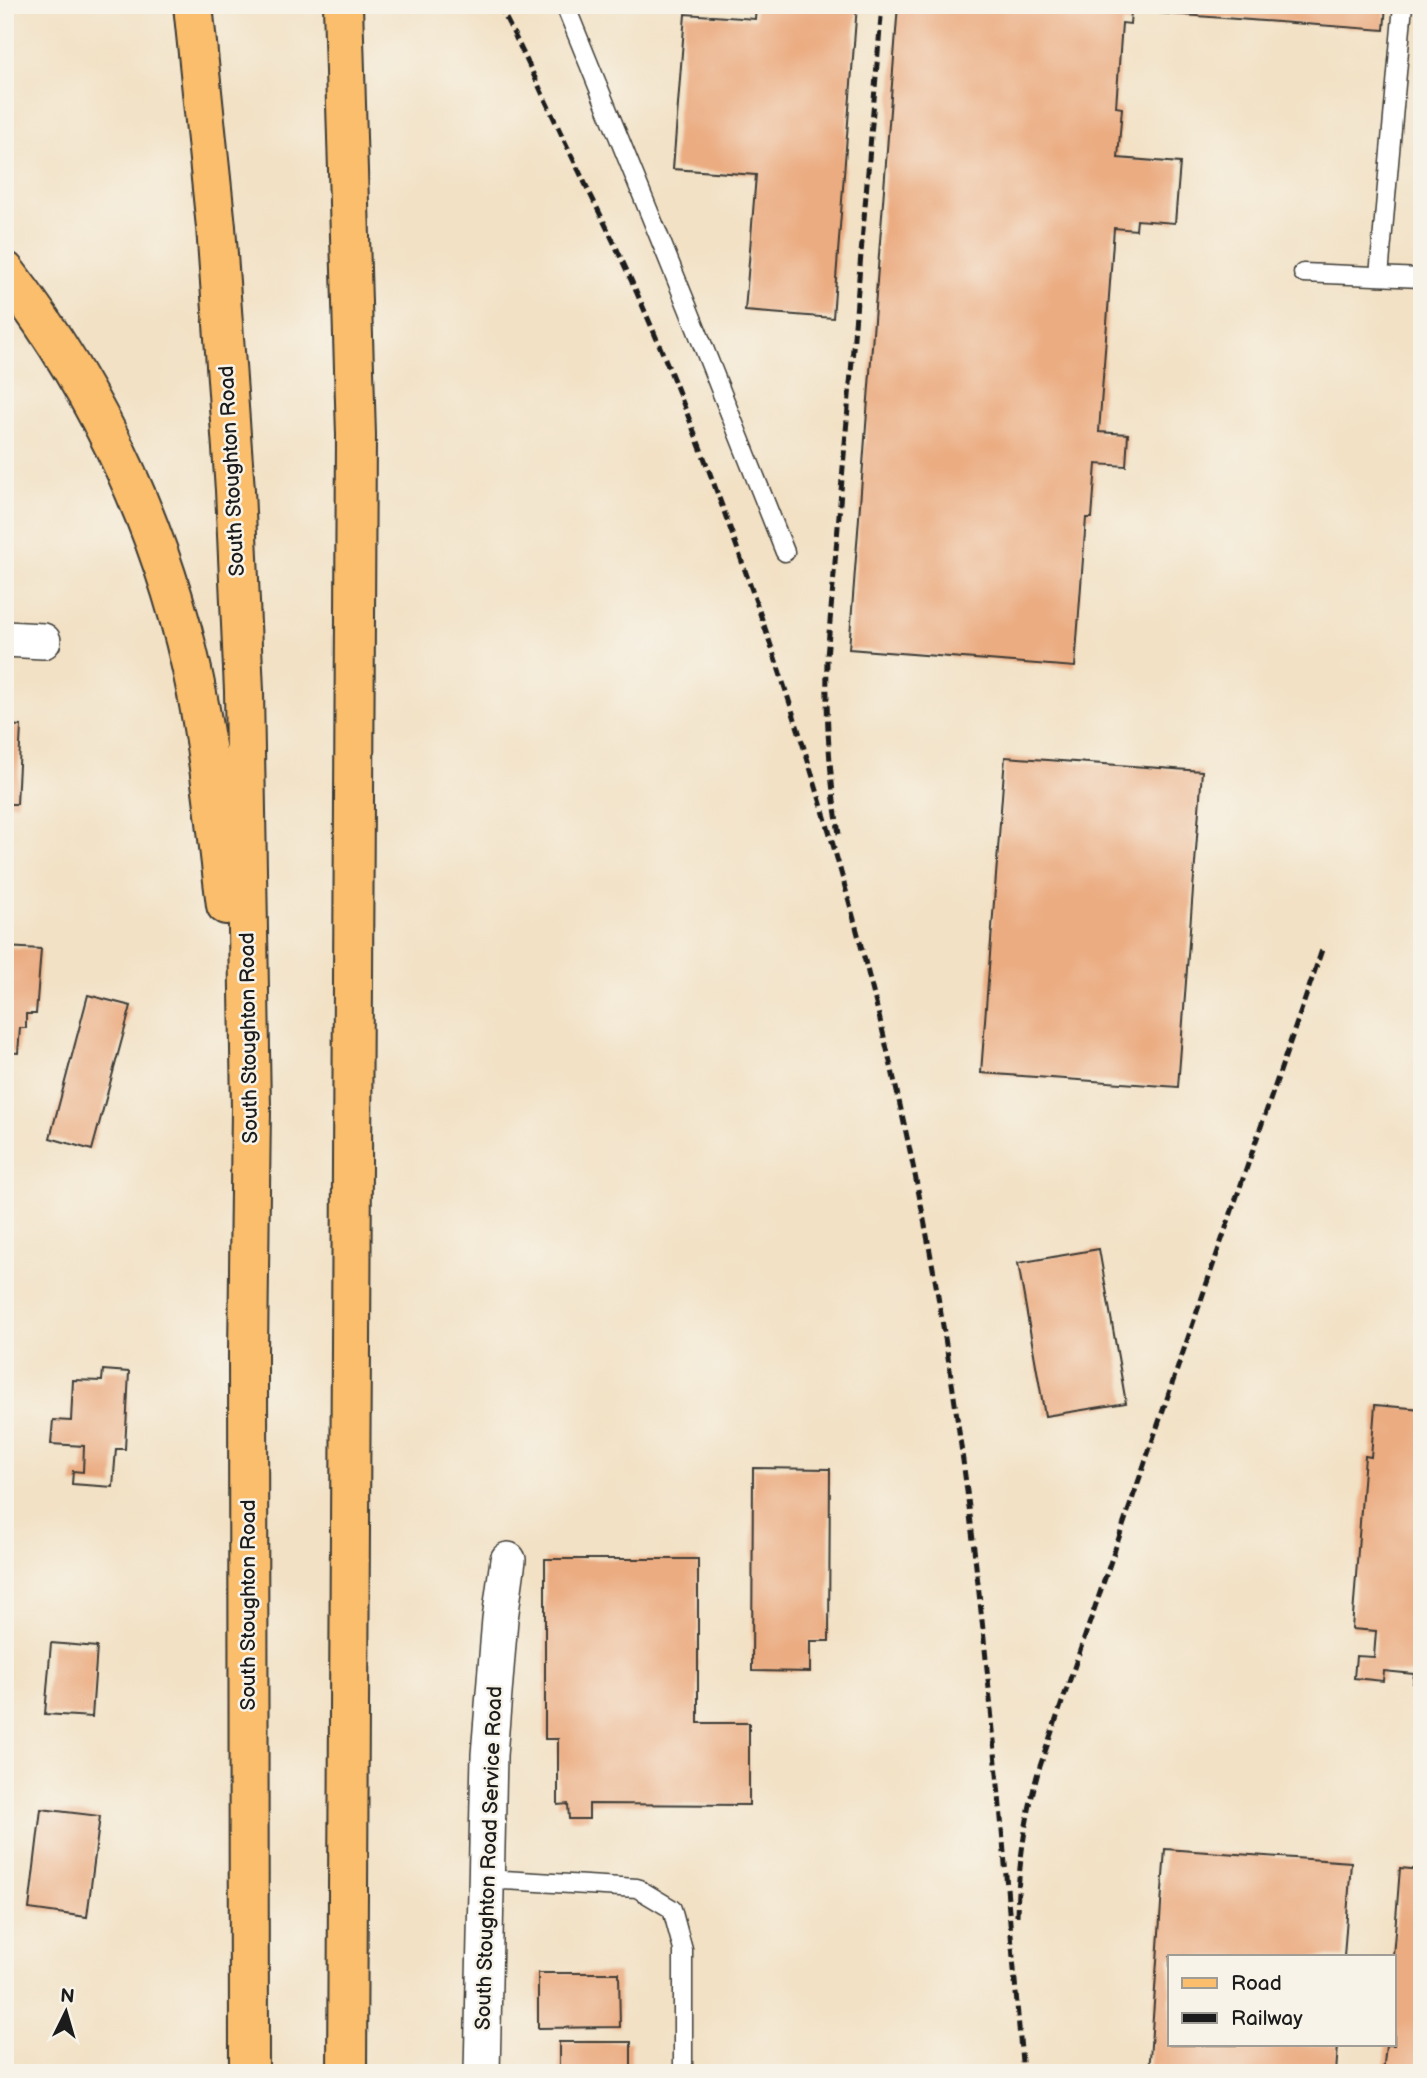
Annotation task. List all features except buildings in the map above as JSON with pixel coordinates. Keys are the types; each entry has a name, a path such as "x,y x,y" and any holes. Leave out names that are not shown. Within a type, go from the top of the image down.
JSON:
{"main road":[{"name":"South Stoughton Road","path":"194,5 216,227 235,489 244,691 251,1109 247,1352 249,2073"},
{"path":"344,16 356,435 347,2073"},
{"path":"5,271 57,342 83,386 132,486 167,580 197,693 208,757 251,1109"}],"street":[{"path":"5,639 43,641"},
{"name":"South Stoughton Road Service Road","path":"482,2073 489,1755 500,1619 508,1560"}],"lane":[{"path":"565,5 785,552"},
{"path":"1379,276 1403,5"},
{"path":"1303,273 1422,278"},
{"path":"486,1879 637,1888 672,1909 683,1950 683,2073"}],"railway":[{"path":"499,5 621,258 698,443 750,584 794,717 821,803 869,977 911,1154 958,1424 981,1609 1023,2073"},
{"path":"839,834 829,746 827,657 882,5"},
{"path":"1017,1916 1023,1844 1038,1772 1323,947"}]}
